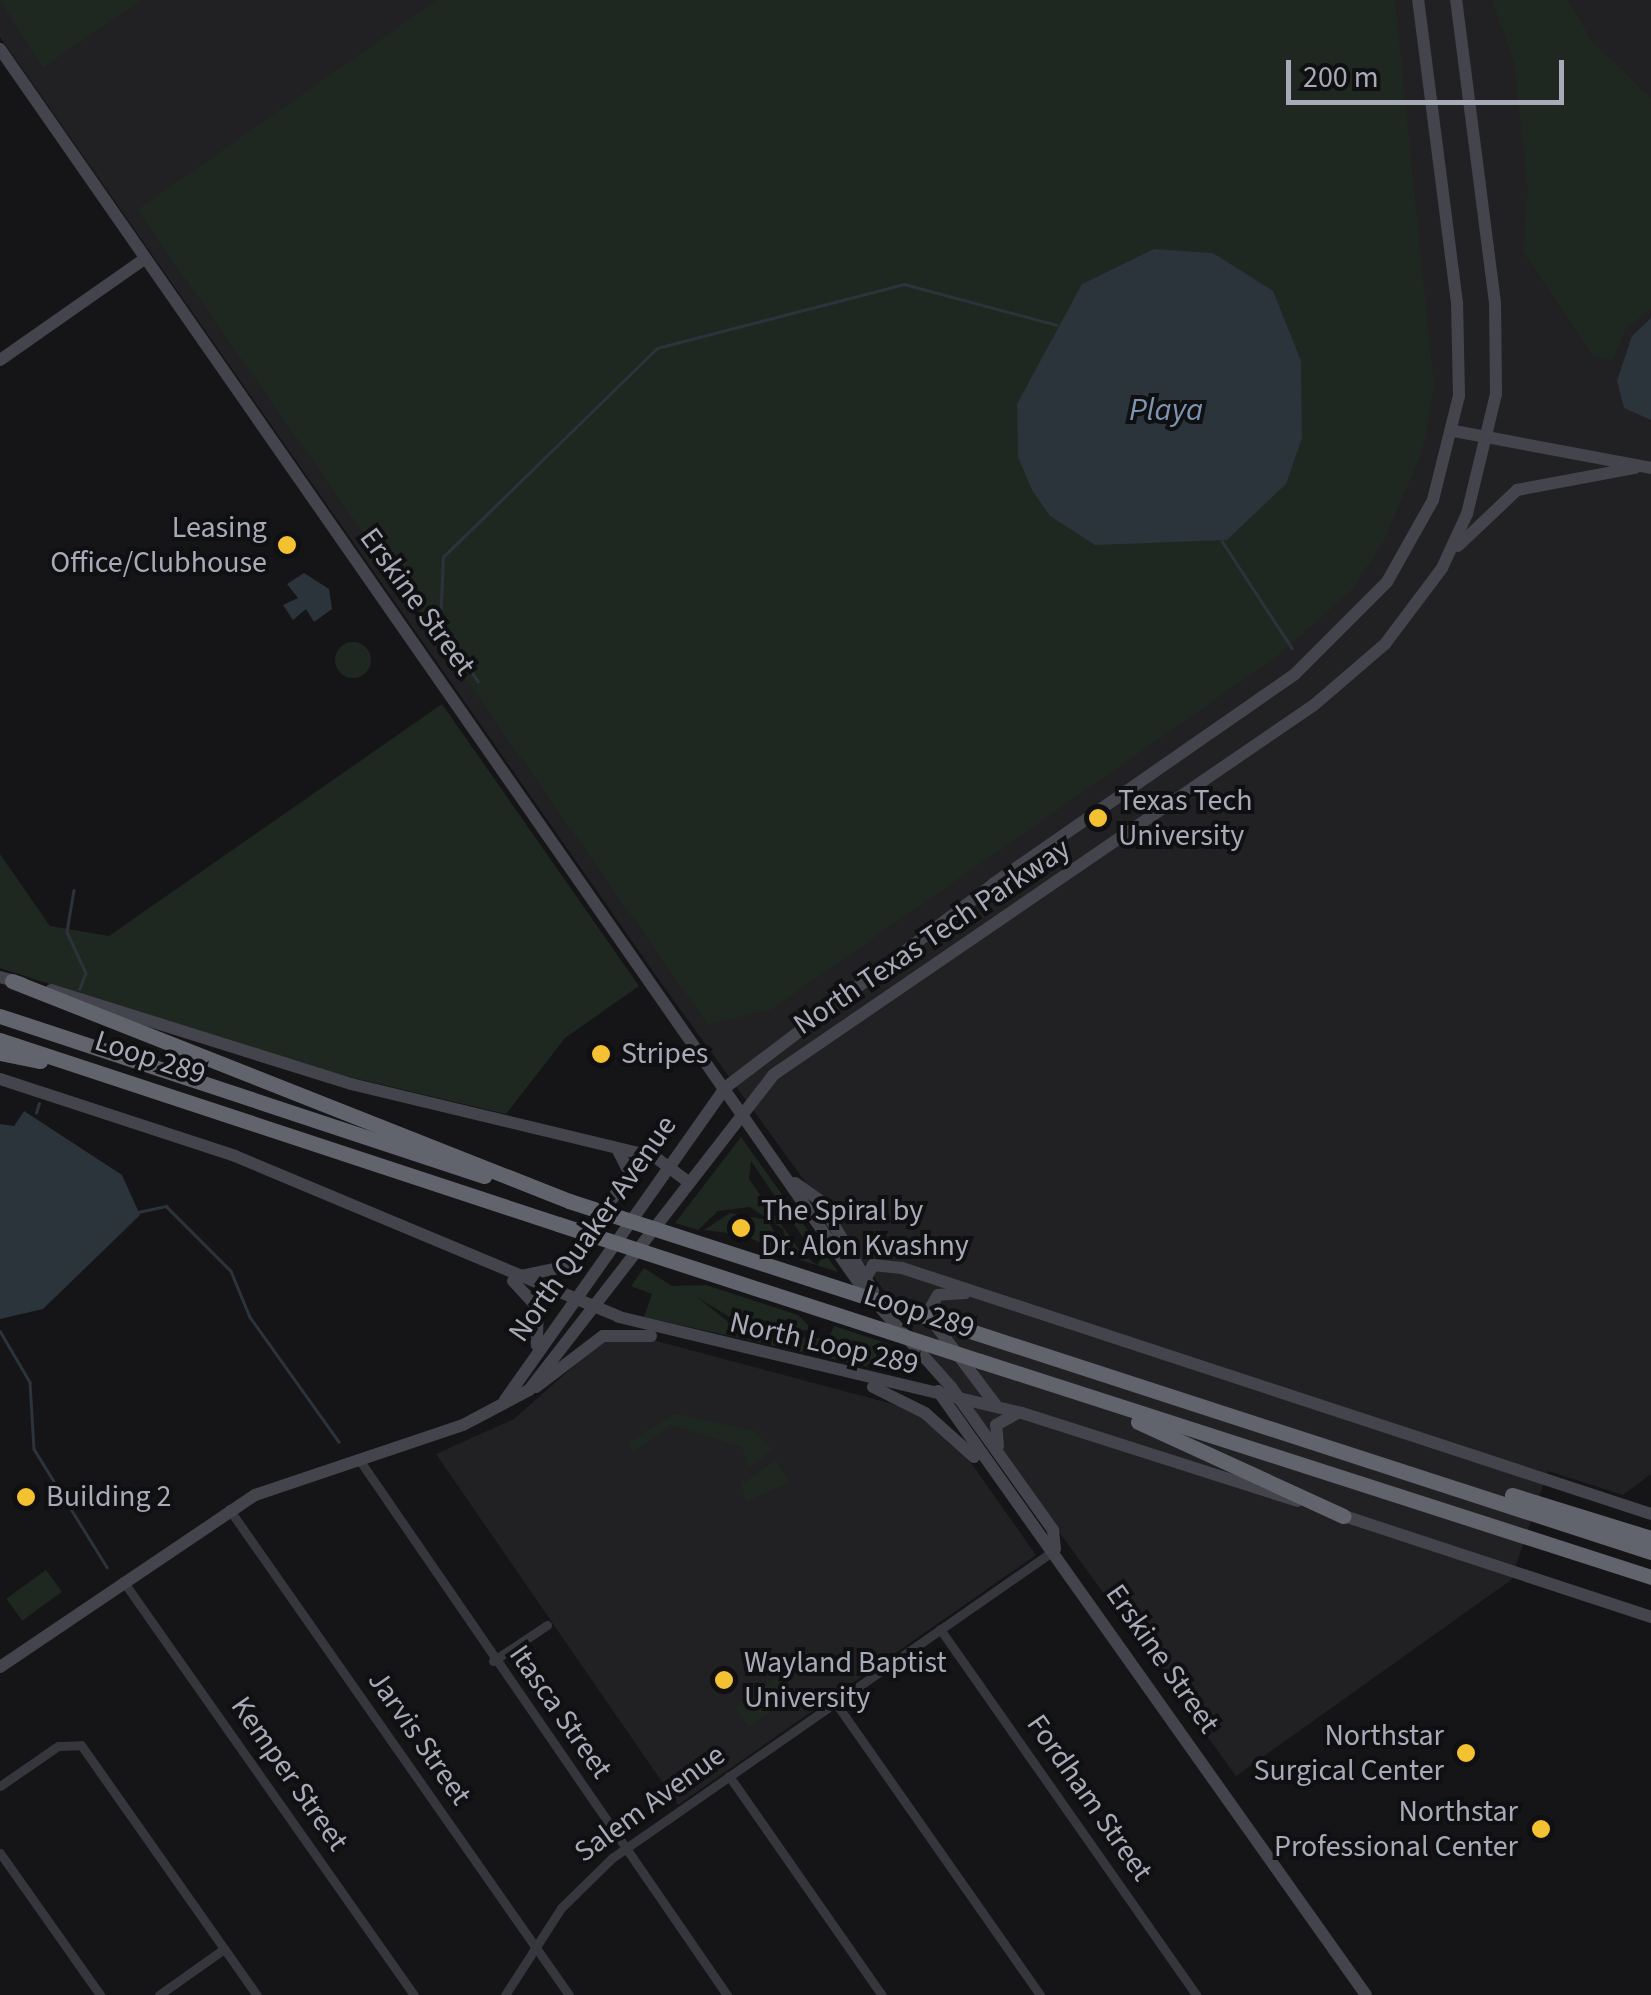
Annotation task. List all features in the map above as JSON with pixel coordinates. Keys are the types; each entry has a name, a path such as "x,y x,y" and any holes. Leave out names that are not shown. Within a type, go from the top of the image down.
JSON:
{"highway":[{"path":"6,979 569,1201"},
{"name":"Loop 289","path":"0,1016 1651,1552"},
{"name":"Loop 289","path":"0,1040 1084,1398 1651,1577"},
{"path":"0,1052 244,1120"},
{"path":"1084,1398 1343,1516"},
{"path":"1445,1484 1475,1484 1651,1538"}],"main road":[{"name":"North Texas Tech Parkway","path":"726,1087 1332,643 1411,545 1454,431 1457,303 1418,0"},
{"name":"North Texas Tech Parkway","path":"741,1108 803,1052 1327,695 1385,644 1442,568 1489,439 1495,303 1456,0"},
{"name":"Erskine Street","path":"0,49 867,1289 936,1379 960,1399 1000,1453 1054,1530 1055,1549"},
{"path":"0,360 144,259"},
{"path":"1454,431 1635,468"},
{"path":"1442,568 1517,490 1651,468"},
{"path":"6,979 351,1084 614,1147 669,1166 687,1181"},
{"name":"North Loop 289","path":"0,1079 235,1156 508,1276 594,1308 698,1341 1022,1413 1651,1617"},
{"name":"North Quaker Avenue","path":"503,1402 571,1300 726,1087"},
{"name":"North Quaker Avenue","path":"0,1667 229,1509 357,1455 452,1430 529,1390 741,1108"},
{"path":"508,1276 563,1267 630,1174 614,1147"},
{"name":"Erskine Street","path":"795,1184 819,1200 867,1268 867,1289"},
{"path":"867,1268 902,1268 1651,1514"},
{"path":"508,1276 538,1308 535,1352"},
{"path":"983,1295 945,1292 927,1314 1002,1408"},
{"path":"529,1390 614,1332 698,1341"},
{"path":"848,1376 937,1421 1011,1497"},
{"name":"Erskine Street","path":"936,1379 938,1395 1011,1497 1055,1549 1366,1995"},
{"path":"1000,1453 996,1425 1022,1413"}],"street":[{"name":"Itasca Street","path":"357,1455 493,1661 727,1995"},
{"name":"Jarvis Street","path":"229,1509 569,1995"},
{"name":"Salem Avenue","path":"506,1995 535,1947 587,1880 1055,1549"},
{"name":"Kemper Street","path":"123,1581 414,1995"},
{"path":"493,1661 547,1625"},
{"name":"Fordham Street","path":"940,1630 1196,1995"},
{"path":"835,1702 1040,1995"},
{"path":"0,1786 76,1743 257,1995"},
{"path":"729,1776 882,1995"},
{"path":"0,1852 100,1995"},
{"path":"159,1995 224,1949"}],"shaded area":[{"name":"Texas Tech University","path":"0,0 1651,0 1651,1474 1623,1495 1548,1471 1511,1580 1236,1776 664,987 0,37"},
{"path":"0,0 141,0 43,68"},
{"path":"437,0 1395,0 1434,387 1422,452 1384,541 1350,592 1275,658 772,1009 708,1025 137,210"},
{"path":"1492,0 1568,0 1592,41 1651,98 1651,309 1625,330 1613,361 1593,355 1523,251 1528,190 1514,63"},
{"path":"353,642 366,647 371,660 366,673 353,678 340,673 335,660 340,647"},
{"path":"442,704 639,986 565,1038 506,1114 303,1066 0,968 0,854 50,926 109,936"},
{"path":"741,1137 821,1249 811,1249 751,1161 749,1179 802,1254 817,1265 825,1254 838,1272 791,1257 783,1229 750,1207 718,1211 698,1230 675,1223"},
{"path":"730,1213 768,1220 787,1256 744,1235 704,1230"},
{"path":"644,1268 672,1286 706,1285 798,1315 813,1330 754,1332 697,1297 742,1333 828,1339 834,1326 889,1344 910,1376 644,1317 652,1294 631,1286"},
{"name":"Wayland Baptist University","path":"634,1335 915,1410 964,1453 1036,1555 678,1805 436,1454 514,1419 601,1342"},
{"path":"675,1414 754,1431 773,1450 749,1467 742,1447 671,1425 633,1452 630,1441"},
{"path":"776,1460 790,1482 745,1502 742,1484"},
{"path":"46,1570 62,1592 22,1621 6,1599"},
{"path":"775,1678 789,1697 749,1727 735,1707"}],"water":[{"name":"Playa","path":"1154,249 1213,253 1273,291 1301,361 1302,438 1286,484 1227,540 1095,545 1050,516 1032,490 1018,457 1017,404 1082,284"},
{"path":"1651,318 1651,420 1624,408 1617,381 1632,336"},
{"path":"304,573 329,589 332,609 314,622 306,609 293,620 283,605 298,598 287,584"},
{"path":"24,1111 122,1175 140,1215 43,1309 0,1319 0,1124 14,1126"}],"waterway":[{"path":"478,682 440,625 443,557 657,348 904,284 1057,325"},
{"path":"1222,541 1292,648"},
{"path":"74,890 67,932 86,973 80,989"},
{"path":"36,1113 39,1103"},
{"path":"138,1212 166,1206 231,1271 250,1317 339,1442"},
{"path":"0,1331 30,1382 34,1449 107,1567"}],"place":[{"name":"Leasing Office/Clubhouse","path":"287,545"},
{"name":"Texas Tech University","path":"1098,818"},
{"name":"Stripes","path":"601,1054"},
{"name":"The Spiral by Dr. Alon Kvashny","path":"741,1228"},
{"name":"Building 2","path":"26,1497"},
{"name":"Wayland Baptist University","path":"724,1680"},
{"name":"Northstar Surgical Center","path":"1466,1753"},
{"name":"Northstar Professional Center","path":"1541,1829"}]}
